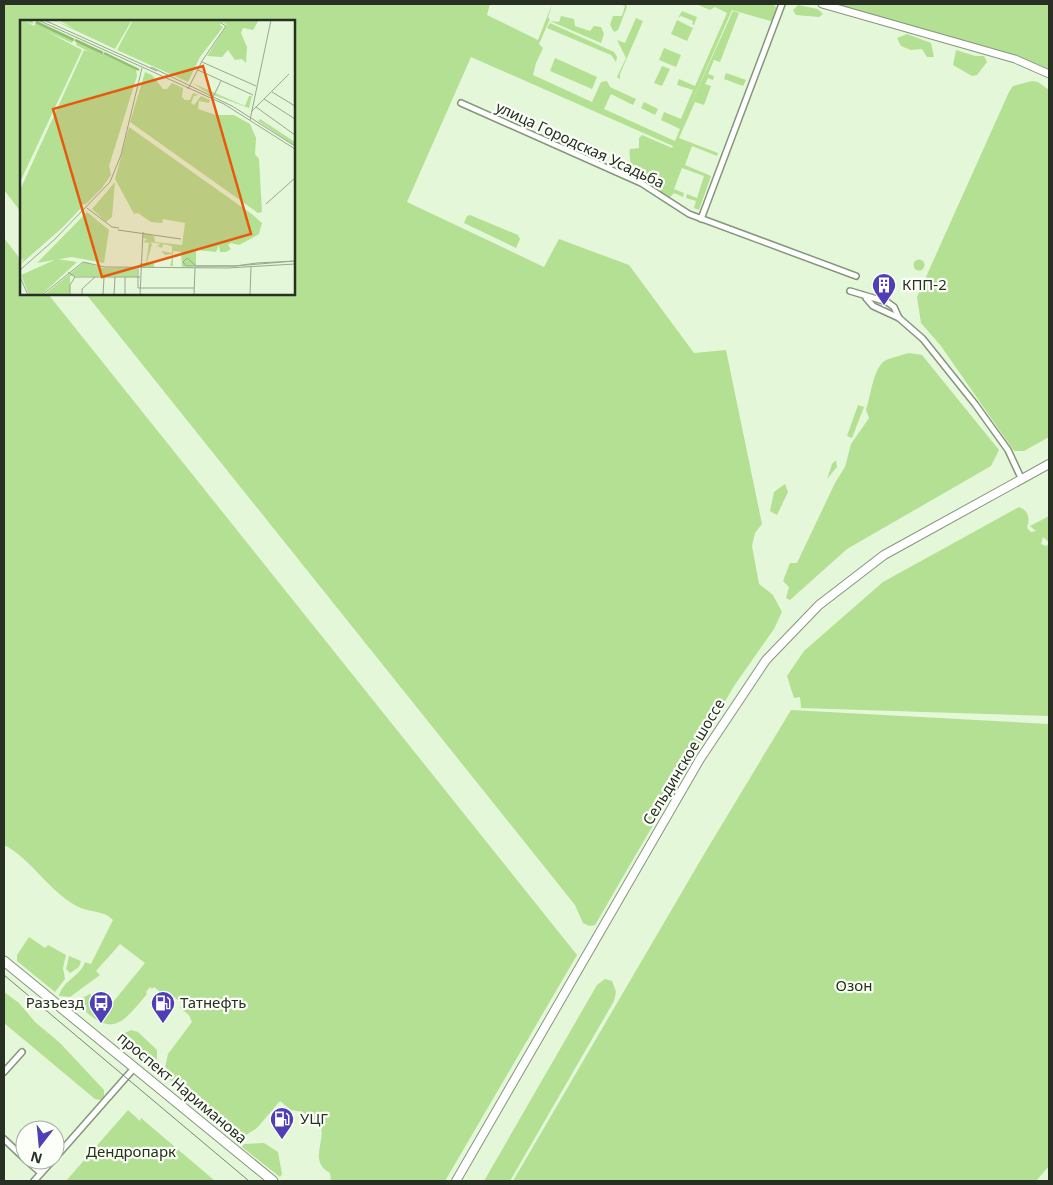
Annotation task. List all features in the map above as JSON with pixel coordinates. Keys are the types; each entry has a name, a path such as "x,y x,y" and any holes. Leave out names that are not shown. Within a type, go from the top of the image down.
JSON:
{"main road":[{"name":"Сельдинское шоссе","path":"456,1181 700,758 766,660 819,605 884,555 1049,464"},
{"name":"проспект Нариманова","path":"4,961 273,1181"}],"street":[{"path":"701,219 782,4"},
{"path":"822,4 1015,59 1049,74"},
{"name":"улица Городская Усадьба","path":"461,103 641,183 689,214 856,276"},
{"path":"850,291 866,298 887,302 894,306 899,318"},
{"path":"866,298 873,306 899,318 923,339 975,404 1008,450 1022,480"},
{"path":"4,1072 22,1052"},
{"path":"65,1147 135,1067"},
{"path":"4,1139 15,1150"},
{"path":"37,1170 41,1173"},
{"path":"34,1181 44,1170"}],"green space":[{"path":"4,4 490,4 487,15 538,40 552,4 548,18 550,19 539,44 543,48 533,75 592,102 601,82 607,81 610,87 636,99 633,105 611,94 604,109 675,141 680,129 661,120 664,112 681,119 693,90 677,85 679,79 695,86 727,13 715,7 710,10 696,4 773,4 778,9 774,22 732,10 690,106 733,11 739,13 720,62 714,60 708,74 714,76 713,80 708,78 705,84 711,86 704,105 695,102 679,138 718,153 717,156 692,146 685,165 711,176 699,210 694,208 696,201 686,198 687,194 697,198 704,176 682,168 674,189 684,193 683,197 674,193 669,198 641,178 632,166 630,149 639,148 639,138 642,135 672,148 673,146 471,57 407,202 544,267 559,239 629,265 694,353 726,350 762,524 755,533 752,546 759,584 773,595 782,612 774,629 734,686 595,925 589,926 583,923 575,905 87,295 295,295 295,20 20,20 20,211 4,190"},
{"path":"619,4 626,4 627,7 618,30 614,32 610,25 613,16 622,16 625,6"},
{"path":"835,4 1049,5 1049,70 1009,53"},
{"path":"798,5 818,9 823,14 819,17 796,15 793,10"},
{"path":"682,11 697,17 694,25 692,24 693,21 681,16 678,18"},
{"path":"561,16 574,19 575,26 590,31 594,26 601,27 604,34 601,43 550,21 559,22"},
{"path":"636,18 643,21 620,74 620,79 617,77 626,58 617,40 625,43"},
{"path":"677,20 693,28 687,41 671,34"},
{"path":"550,23 614,52 617,57 616,62 611,55 547,28"},
{"path":"907,34 931,43 934,57 927,57 922,49 911,50 901,46 897,38"},
{"path":"664,48 681,55 676,67 659,60"},
{"path":"956,50 975,56 984,56 987,62 977,75 972,76 953,65"},
{"path":"555,58 597,77 592,89 550,71"},
{"path":"662,66 670,69 662,86 654,83"},
{"path":"726,73 746,80 743,86 724,79"},
{"path":"1032,81 1038,82 1049,90 1049,437 1024,451 1014,451 941,346 921,323 917,297 1009,92 1013,86"},
{"path":"644,102 658,109 655,115 641,108"},
{"path":"470,215 518,235 520,239 516,248 464,223 467,216"},
{"path":"4,238 20,259 20,295 49,295 577,955 445,1181 331,1181 330,1173 320,1163 319,1158 321,1128 303,1112 291,1110 280,1101 257,1128 246,1135 233,1137 193,1105 164,1073 168,1054 192,1022 189,1015 180,1008 183,1004 174,997 172,1000 169,999 154,987 152,989 150,987 146,992 147,994 124,1019 117,1023 109,1024 91,1016 79,1005 82,998 90,994 109,1007 145,963 120,944 96,971 100,975 70,997 59,996 64,986 80,971 85,962 91,964 113,920 102,913 85,910 70,902 60,895 23,858 4,845"},
{"path":"919,259 925,265 919,271 913,265"},
{"path":"909,353 922,355 999,450 991,466 847,549 790,600 786,598 789,587 783,581 790,563 797,563 835,483 845,467 851,444 869,418 866,410 875,375 886,360"},
{"path":"858,405 864,407 852,438 847,436"},
{"path":"836,460 837,467 827,479 832,464"},
{"path":"785,484 788,492 777,515 770,511 774,492"},
{"path":"1019,507 1027,513 1027,528 1031,532 1036,531 1030,526 1049,516 1049,542 1043,537 1041,544 1046,546 1049,544 1049,716 801,708 800,697 794,698 787,676 804,651 883,582"},
{"name":"Озон","path":"791,710 1049,724 1049,1166 1036,1181 513,1181 703,856"},
{"path":"29,937 45,948 48,945 66,955 63,968 65,979 55,992 17,961 17,955"},
{"path":"69,956 81,961 79,967 70,973 66,969"},
{"path":"605,979 612,981 616,992 614,1001 510,1181 484,1181 597,985"},
{"path":"4,992 19,1003 35,1022 60,1043 104,1090 104,1097 100,1100 95,1099 4,1023"},
{"path":"131,1030 138,1032 157,1050 157,1059 153,1065 148,1065 123,1045 123,1034"},
{"name":"Дендропарк","path":"128,1110 140,1121 141,1118 215,1181 66,1181"},
{"path":"264,1143 278,1152 282,1174 280,1177 242,1147 244,1144"}],"tram line":[{"path":"4,975 249,1181"}],"place":[{"name":"КПП-2","path":"884,306"},
{"name":"Разъезд","path":"101,1024"},
{"name":"Татнефть","path":"163,1024"},
{"name":"УЦГ","path":"282,1140"}]}
